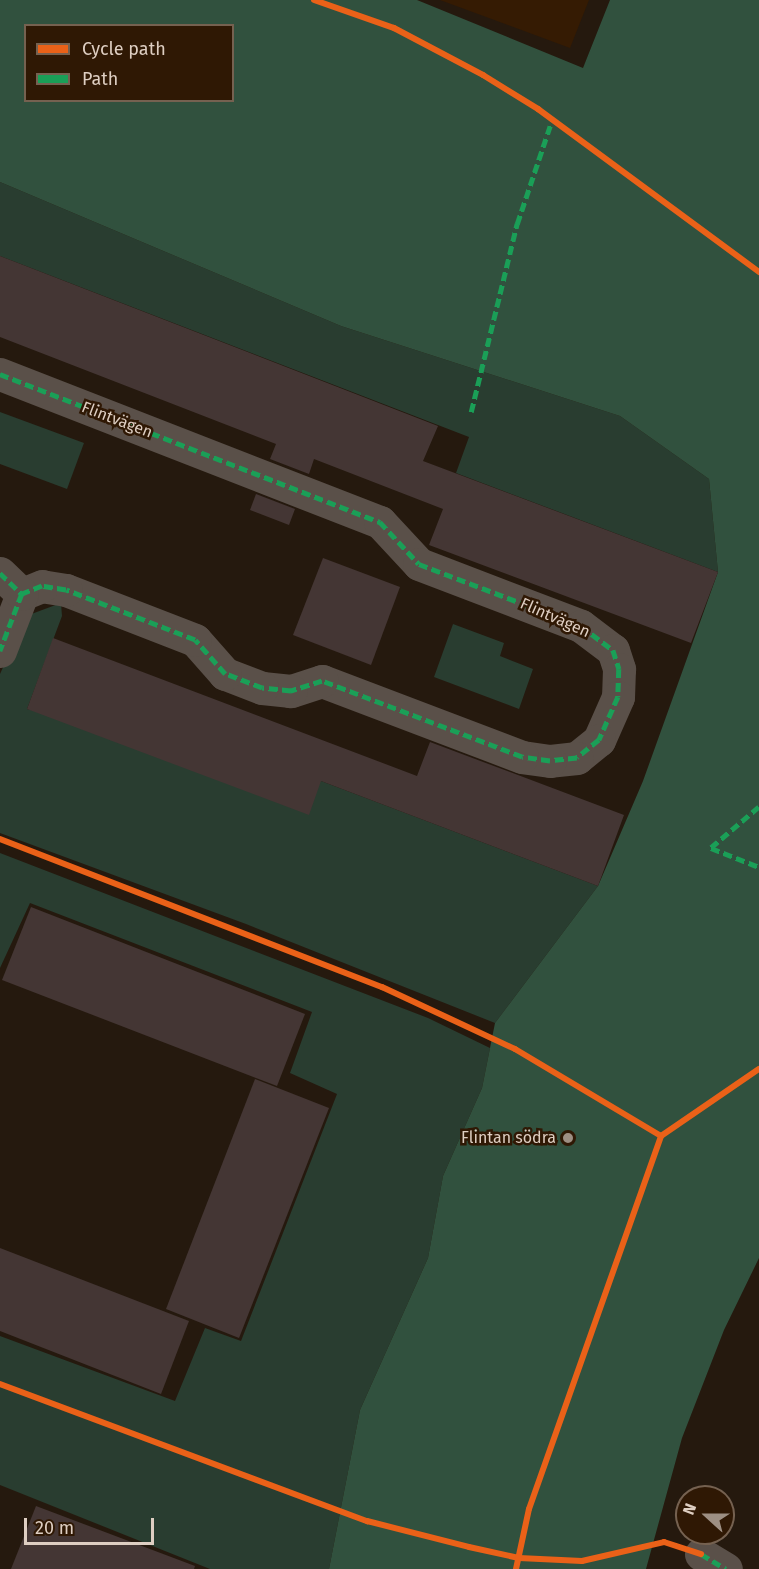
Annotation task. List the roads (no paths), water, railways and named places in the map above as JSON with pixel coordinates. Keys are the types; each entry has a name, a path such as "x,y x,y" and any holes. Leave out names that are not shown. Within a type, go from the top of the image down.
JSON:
{"street":[{"name":"Flintvägen","path":"0,374 380,522 419,564 581,626 613,650 619,669 618,697 599,740 577,758 522,757 322,681 291,691 262,688 225,674 195,640 66,590 42,586 11,584 0,651"}],"place":[{"name":"Flintan södra","path":"568,1138"}]}
